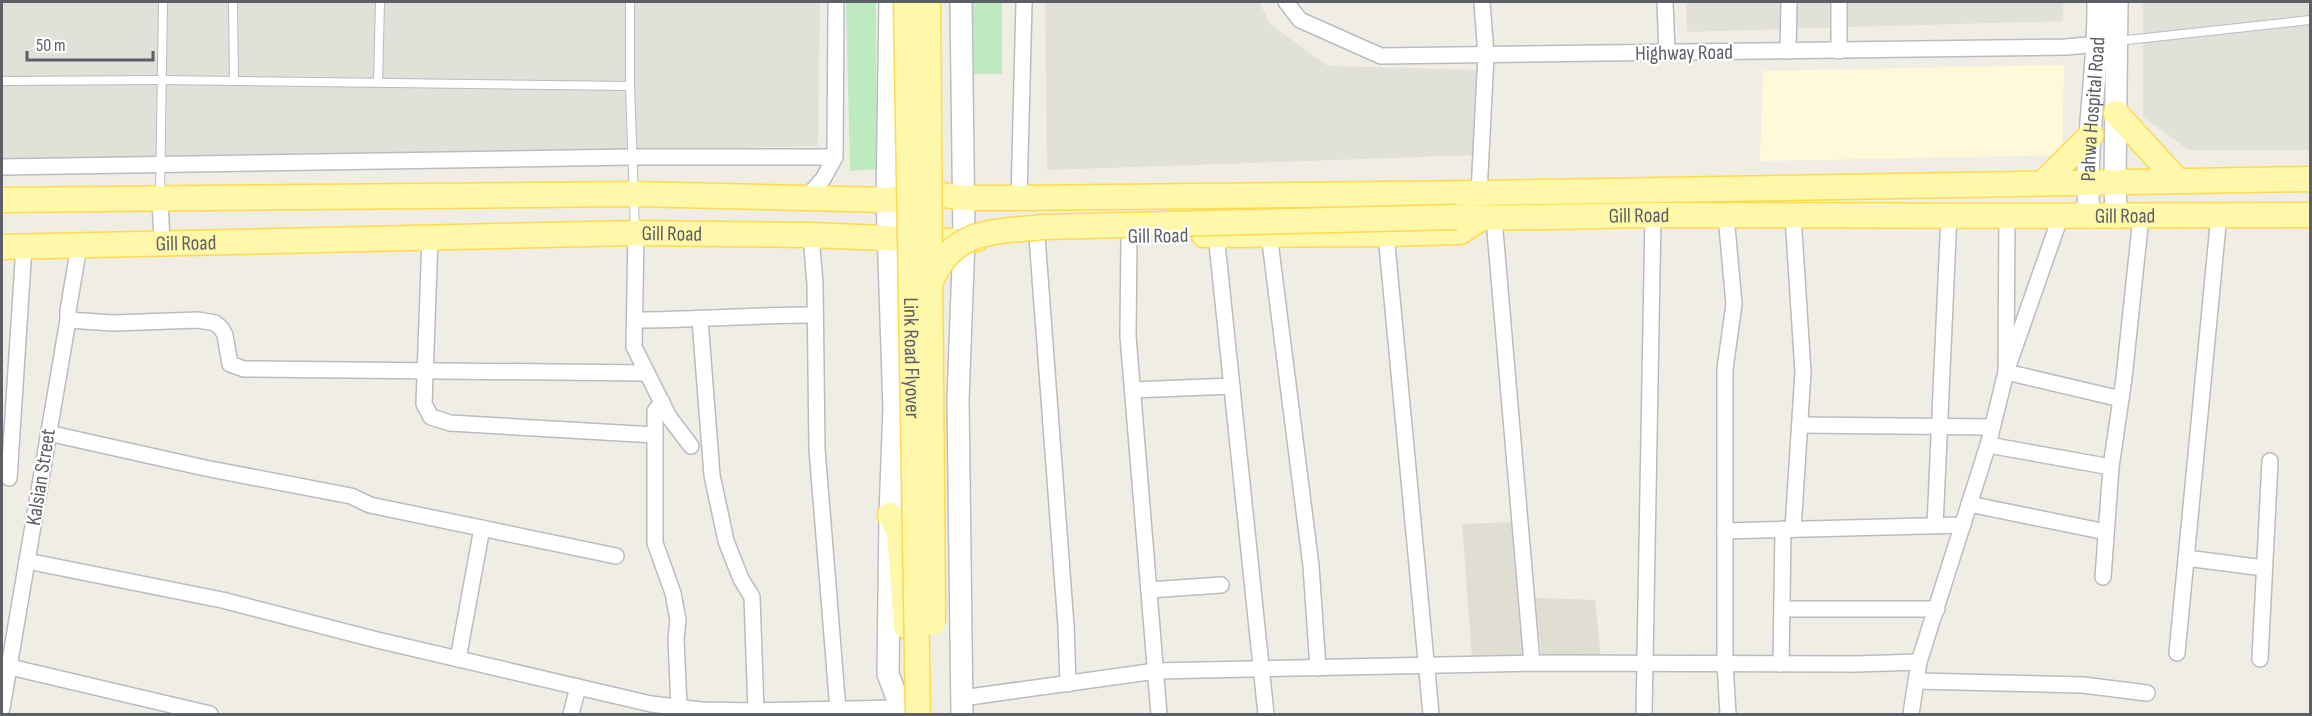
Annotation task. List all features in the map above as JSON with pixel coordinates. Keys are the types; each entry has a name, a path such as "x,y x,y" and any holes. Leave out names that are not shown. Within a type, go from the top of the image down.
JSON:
{"main road":[{"name":"Link Road Flyover","path":"906,2 918,686 906,712"},
{"name":"Link Road Flyover","path":"928,2 934,714"},
{"path":"2116,113 2178,181"},
{"path":"2044,182 2091,135"},
{"name":"Gill Road","path":"2,200 633,194 887,200 937,194 962,198 1019,198 1479,193 2310,179"},
{"name":"Gill Road","path":"13,247 636,233 811,235 956,241 1037,237 1216,234 1386,234 1460,232 1488,219 1653,215 2141,217 2310,215"},
{"path":"931,282 938,265 948,252 958,244 982,233 1044,227 1457,217 1488,219"},
{"path":"890,515 899,532 909,661 918,686"}],"street":[{"path":"806,198 823,179 835,158 836,2"},
{"path":"27,561 222,600 377,640 651,704 756,711 906,712 888,674 894,408 887,200 890,2"},
{"path":"961,2 964,239 958,399 962,706 1068,684 1156,671 1532,663 1919,663"},
{"path":"1019,198 1024,2"},
{"name":"Highway Road","path":"1286,2 1300,20 1381,56 2066,47 2108,43"},
{"path":"1479,193 1486,55 1482,2"},
{"path":"1665,2 1667,53"},
{"path":"1788,2 1788,51"},
{"path":"1839,2 1839,51"},
{"name":"Pahwa Hospital Road","path":"2098,2 2108,43 2116,113 2116,217"},
{"name":"Pahwa Hospital Road","path":"2089,216 2086,182 2091,135 2117,2"},
{"path":"2,167 632,157 835,158"},
{"path":"160,198 162,244"},
{"path":"1644,714 1653,215"},
{"path":"2006,372 2007,215"},
{"path":"1911,714 1919,663 1988,445 2006,372 2061,215"},
{"path":"2177,653 2219,215"},
{"path":"1726,216 1734,304 1725,369 1725,664 1728,714"},
{"path":"1781,664 1782,609 1788,529 1800,425 1803,372 1793,216"},
{"path":"1935,526 1949,216"},
{"path":"2103,578 2111,467 2121,399 2141,217"},
{"path":"1488,219 1532,663"},
{"path":"636,233 634,347 669,417 691,446"},
{"path":"1216,234 1266,714"},
{"path":"1269,234 1311,566 1318,668"},
{"path":"1386,234 1431,714"},
{"path":"811,235 817,449 838,710"},
{"path":"1129,236 1128,336 1159,714"},
{"path":"1037,237 1066,615 1068,684"},
{"path":"430,238 424,404 430,417 437,420 655,435"},
{"name":"Kalsian Street","path":"2,708 79,246"},
{"path":"9,478 13,247"},
{"path":"635,320 700,320 770,315 815,315"},
{"path":"68,320 113,323 198,320 215,323 225,335 230,364 244,369 647,373"},
{"path":"700,320 712,475 726,541 741,579 752,597 756,711"},
{"path":"2006,372 2121,399"},
{"path":"1132,390 1232,386"},
{"path":"662,402 655,411 655,543 673,593 678,620 676,639 679,707"},
{"path":"1800,425 1992,427"},
{"path":"48,433 205,468 351,496 370,505 616,556"},
{"path":"1988,445 2111,467"},
{"path":"2260,659 2270,461"},
{"path":"1969,504 2106,532"},
{"path":"1725,531 1962,525"},
{"path":"458,659 482,528"},
{"path":"2186,558 2264,568"},
{"path":"1149,590 1221,585"},
{"path":"1782,609 1937,609"},
{"path":"10,667 176,710 210,714"},
{"path":"1916,681 2083,684 2147,693"},
{"path":"571,714 578,687"}],"lane":[{"path":"160,198 163,2"},
{"path":"233,2 234,81"},
{"path":"378,83 380,2"},
{"path":"630,2 630,86 636,233"},
{"path":"2108,43 2310,20"},
{"path":"2,81 162,80 630,86"}],"shaded area":[{"path":"2,2 820,2 818,146 2,166"},
{"path":"1045,2 1259,2 1271,25 1328,66 1480,70 1477,155 1047,170"},
{"path":"1686,2 2063,2 2063,21 1687,32"},
{"path":"2143,2 2310,2 2310,150 2189,150 2143,117"},
{"path":"2064,65 2062,155 1760,161 1763,71"},
{"path":"1515,522 1526,656 1472,657 1462,524"},
{"path":"1535,598 1595,600 1601,659 1542,658"}],"green space":[{"path":"846,2 876,2 877,169 850,171"},
{"path":"959,2 1002,2 1002,74 959,74"}]}
